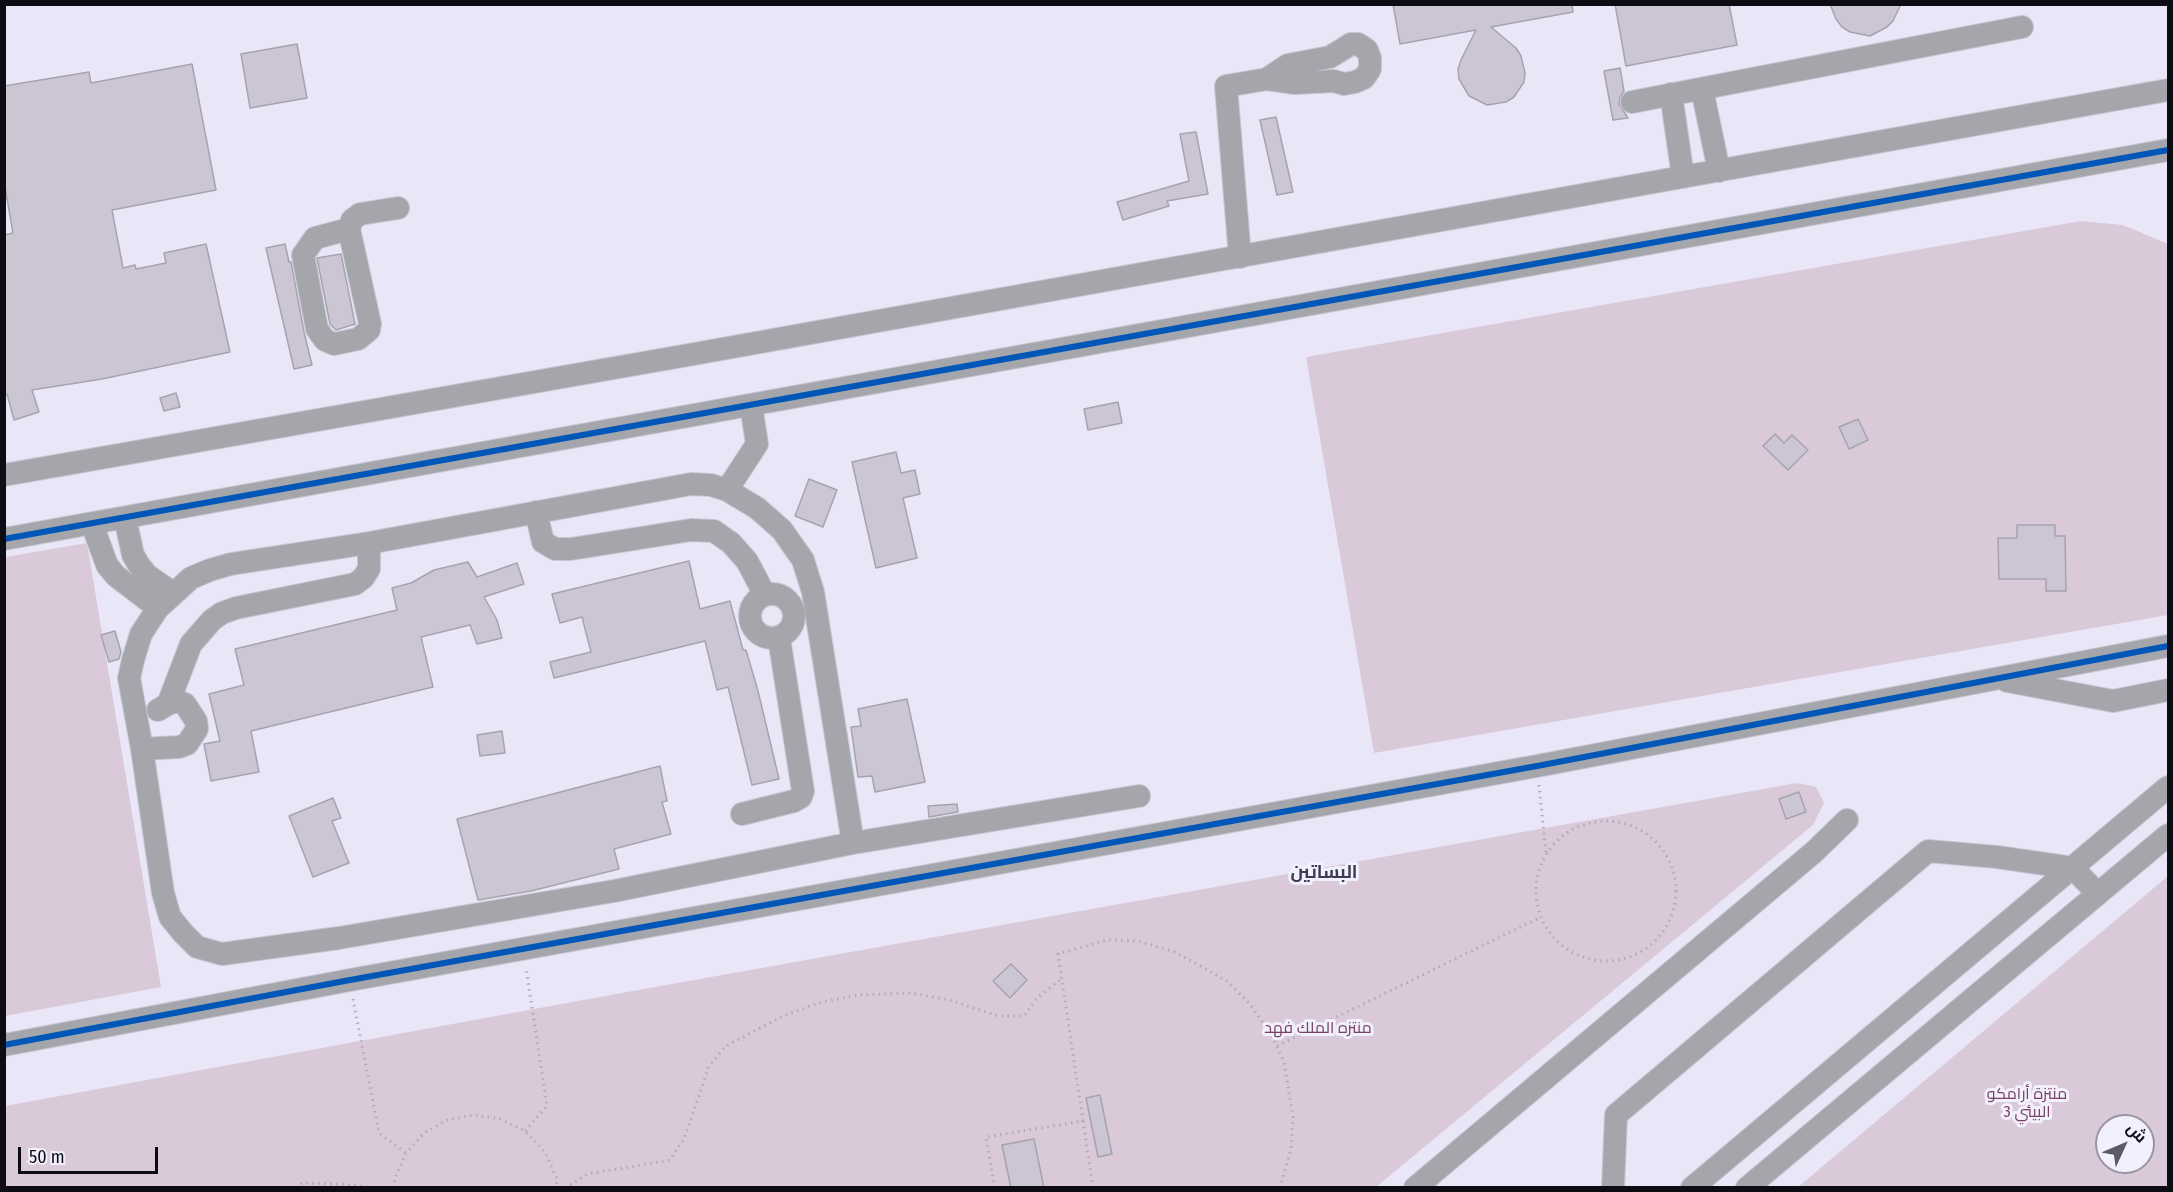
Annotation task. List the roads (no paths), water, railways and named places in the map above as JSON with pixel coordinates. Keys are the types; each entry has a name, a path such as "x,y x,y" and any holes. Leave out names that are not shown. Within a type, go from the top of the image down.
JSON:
{"street":[{"path":"1632,102 2022,27"},
{"path":"1240,256 1226,86 1267,79"},
{"path":"1701,89 1719,171"},
{"path":"4,475 2169,90"},
{"path":"1671,94 1683,177"},
{"path":"4,539 2169,150"},
{"path":"2104,162 2143,160 2169,163"},
{"path":"350,229 315,238 303,255 318,329 325,340 334,344 358,339 369,330 370,324 350,229 352,220 360,214 398,208"},
{"path":"727,490 757,444 751,405"},
{"path":"853,843 813,592 803,560 782,530 757,508 727,490 711,485 691,484 369,543 231,564 191,578 166,600 141,634 129,678 142,748 163,893 170,917 197,947 222,954 339,938 614,891 853,843 1139,796"},
{"path":"536,512 543,542 555,549 571,549 691,530 714,531 731,543 747,561 765,595 756,600 751,608 750,618 753,628 760,635 770,639 779,638 803,791 801,797 795,801 741,814"},
{"path":"125,518 133,555 166,600"},
{"path":"92,524 107,565 116,576 166,600"},
{"path":"168,704 191,645 212,620 236,608 355,584 369,569 369,543"},
{"path":"4,1046 350,980 1537,766 2169,646"},
{"path":"1994,678 2113,700 2169,690"},
{"path":"138,726 168,704 178,701 185,704 196,721 197,729 188,744 179,747 142,748"},
{"path":"1692,1188 2169,788"},
{"path":"1415,1188 1814,852 1847,820"},
{"path":"1747,1188 2169,835"},
{"path":"1613,1188 1616,1115 1928,851 1997,857 2073,868 2097,893"}],"district":[{"name":"البساتين","path":"1324,873"}],"park label":[{"name":"منتزه الملك فهد","path":"1318,1029"},
{"name":"منتزة أرامكو البيئي 3","path":"2027,1104"}]}
